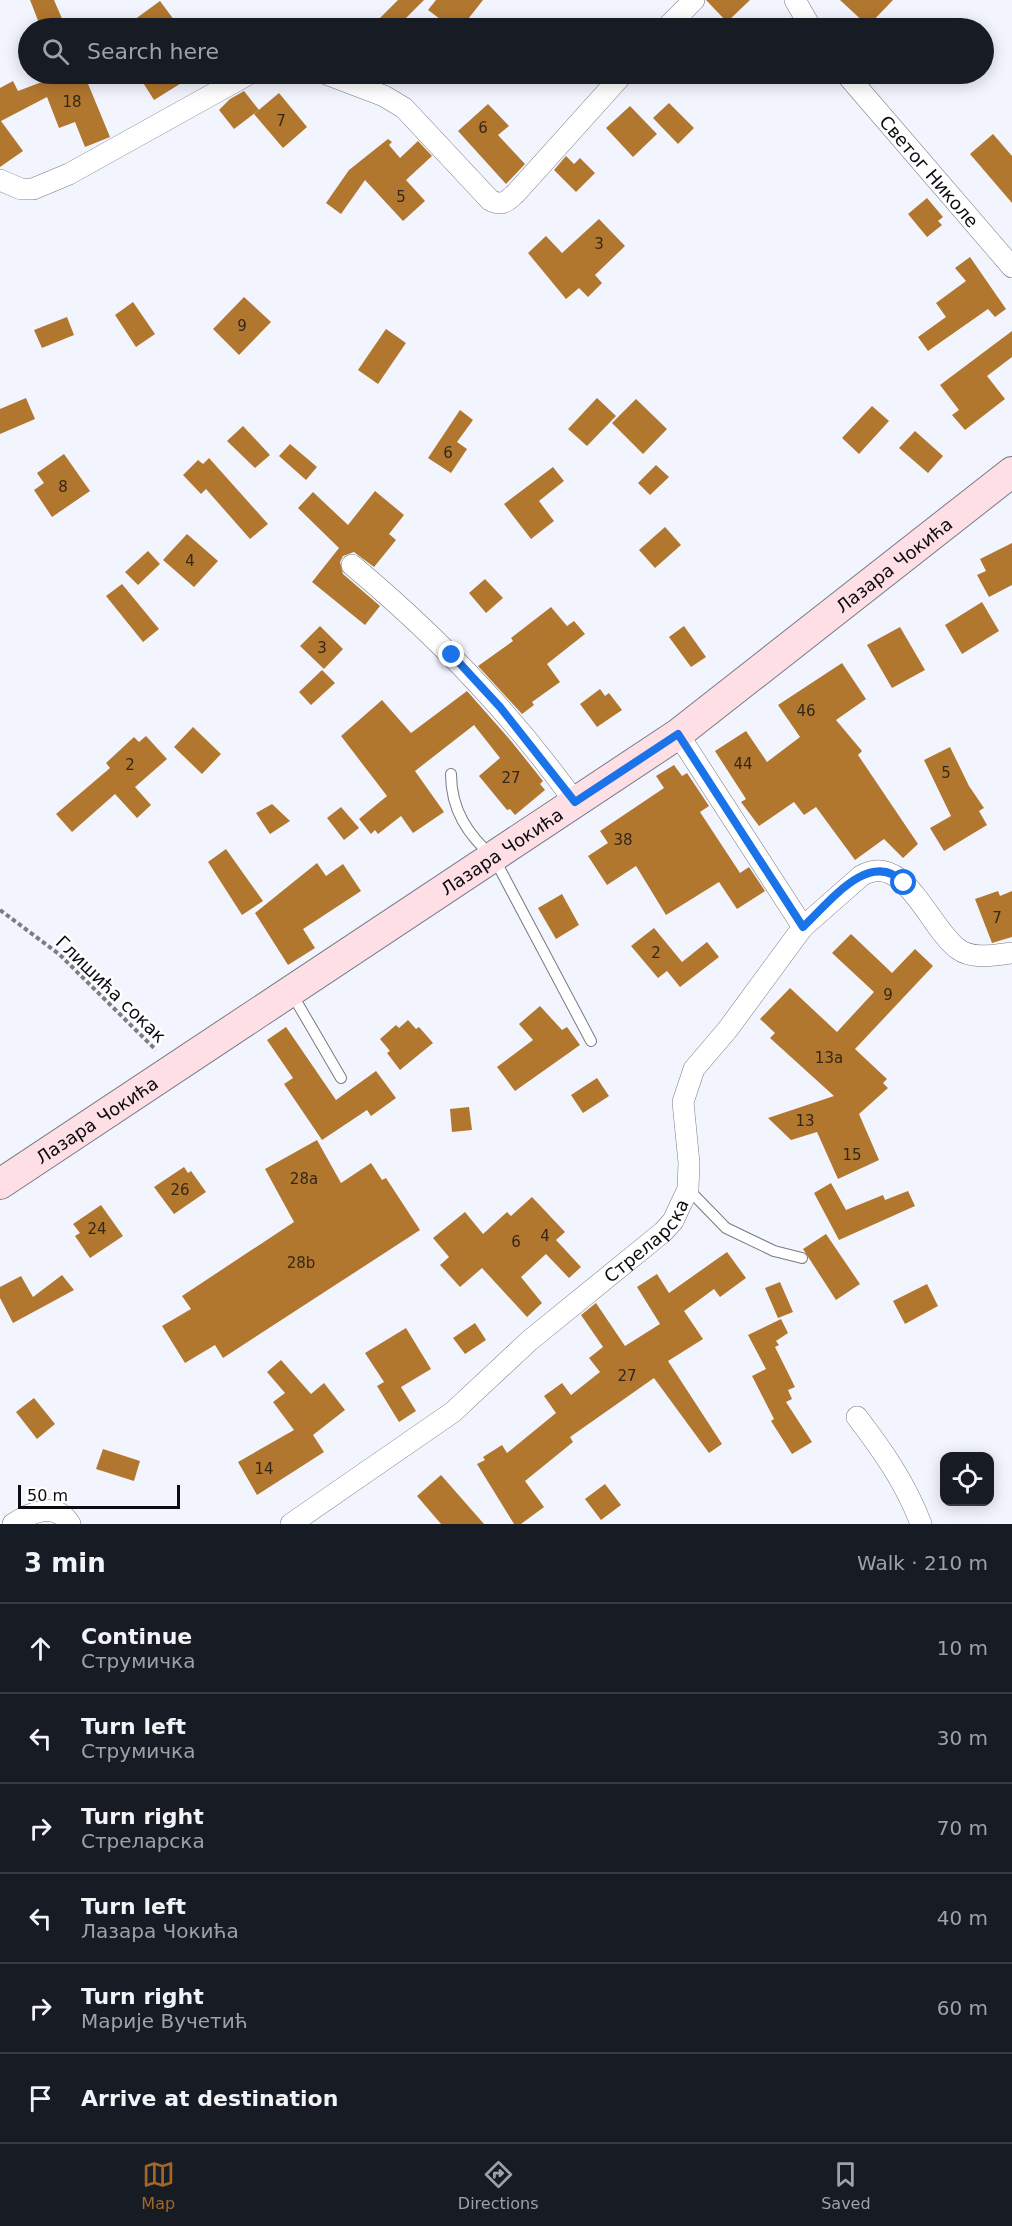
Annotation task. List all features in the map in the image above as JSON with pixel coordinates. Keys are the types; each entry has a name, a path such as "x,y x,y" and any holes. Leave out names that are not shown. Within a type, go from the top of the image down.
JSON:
{"street":[{"path":"676,18 694,0"},
{"path":"795,0 805,18"},
{"path":"0,180 21,189 33,189 69,174 231,84"},
{"path":"352,84 384,96 404,108 490,200 501,204 522,187 613,84"},
{"name":"Светог Николе","path":"855,84 1012,267"},
{"name":"Лазара Чокића","path":"0,1184 678,734 1012,472"},
{"path":"352,565 420,624 476,681 575,802"},
{"path":"678,734 803,927"},
{"name":"Стреларска","path":"291,1524 453,1412 529,1341 663,1232 679,1212 688,1189 689,1163 683,1102 694,1069 728,1029 803,927 861,876 868,871 882,870 898,877 958,950 981,956 1012,953"},
{"path":"857,1417 884,1453 912,1501 921,1524"},
{"path":"13,1524 32,1511 47,1510 62,1515 70,1524"}],"lane":[{"path":"451,774 451,787 457,813 476,842 494,858 591,1041"},
{"path":"290,991 341,1078"},
{"path":"688,1189 726,1228 774,1251 802,1258"}],"path":[{"name":"Глишића сокак","path":"0,910 59,954 166,1060 172,1069"}],"building":[{"path":"30,0 54,0 62,18 37,18"},
{"path":"398,0 424,0 406,18 380,18"},
{"path":"436,0 483,0 469,18 439,18 428,10"},
{"path":"706,0 750,0 731,18 723,18"},
{"path":"840,0 893,0 876,18 859,18"},
{"path":"160,1 173,18 137,18"},
{"path":"13,81 18,91 37,84 88,84 110,137 85,147 75,122 59,128 47,97 1,121 23,151 0,167 0,88"},
{"path":"144,84 180,84 154,100"},
{"path":"244,91 259,110 234,129 219,110 230,99"},
{"path":"279,93 307,127 283,148 254,114"},
{"path":"669,103 694,128 678,144 653,118"},
{"path":"488,104 509,126 498,135 525,164 506,184 458,131"},
{"path":"630,106 657,134 633,157 606,128"},
{"path":"993,134 1012,156 1012,203 970,154"},
{"path":"388,139 392,142 389,145 400,158 418,141 432,156 406,180 425,201 403,221 365,180 341,214 326,203 349,170"},
{"path":"566,156 574,164 580,158 595,173 576,192 554,170"},
{"path":"927,198 943,217 938,221 942,225 927,237 908,214"},
{"path":"599,219 625,246 595,275 602,283 588,297 579,288 566,299 528,253 546,236 562,253"},
{"path":"970,257 1006,309 995,317 988,309 928,351 918,337 946,317 936,303 966,281 955,268"},
{"path":"244,297 271,322 239,355 213,329"},
{"path":"133,302 155,334 136,347 115,315"},
{"path":"67,317 74,335 42,348 34,330"},
{"path":"386,329 406,343 378,384 358,370"},
{"path":"1012,331 1012,357 987,376 1005,399 965,430 952,415 959,410 940,385"},
{"path":"26,398 35,419 0,434 0,409"},
{"path":"597,398 616,416 587,446 568,429"},
{"path":"636,399 667,429 643,454 612,423"},
{"path":"872,406 889,421 859,454 842,438"},
{"path":"460,410 473,420 457,442 467,449 451,473 428,458"},
{"path":"243,426 270,455 255,468 227,441"},
{"path":"915,431 943,456 928,473 899,448"},
{"path":"290,444 317,467 306,480 279,456"},
{"path":"64,454 90,491 52,517 34,490 44,483 37,473"},
{"path":"209,458 268,524 250,539 206,489 201,494 183,475 198,460 203,464"},
{"path":"656,465 669,477 650,495 638,483"},
{"path":"553,467 564,481 539,501 554,521 531,539 504,504"},
{"path":"375,491 404,515 389,534 396,540 374,567 354,552 343,556 340,562 343,574 380,606 365,625 312,582 339,548 298,508 313,492 348,525"},
{"path":"665,527 681,545 655,568 639,550"},
{"path":"187,534 218,561 194,587 163,560"},
{"path":"1012,543 1012,585 989,597 977,575 986,571 980,559"},
{"path":"148,551 160,564 138,585 125,572"},
{"path":"485,579 503,598 486,613 469,593"},
{"path":"122,584 159,629 143,642 106,596"},
{"path":"982,602 999,631 962,654 945,625"},
{"path":"551,607 567,626 574,621 585,634 547,664 560,682 532,702 534,705 522,714 478,666 513,641 511,638"},
{"path":"320,626 343,649 324,669 300,646"},
{"path":"684,626 706,657 691,667 669,637"},
{"path":"900,627 925,670 892,688 867,645"},
{"path":"842,663 866,699 836,720 862,751 858,755 918,844 903,858 884,839 855,860 816,807 804,815 794,802 759,826 741,802 746,799 715,751 746,731 767,762 800,737 778,705"},
{"path":"322,670 335,683 311,705 299,692"},
{"path":"600,689 605,696 609,693 622,710 597,727 580,704"},
{"path":"467,691 543,781 540,784 545,790 515,815 510,809 507,810 479,776 500,758 474,725 415,771 444,812 413,833 401,816 378,834 375,830 371,834 359,819 387,796 341,736 382,700 411,733"},
{"path":"193,727 221,754 202,774 174,747"},
{"path":"146,736 167,759 135,787 151,805 137,818 115,794 72,832 56,814 110,768 106,763 134,737 139,742"},
{"path":"950,747 969,786 984,808 979,811 987,825 944,851 930,828 951,816 924,760"},
{"path":"674,765 682,776 687,773 709,806 700,812 740,873 749,867 765,891 737,909 719,882 666,915 636,866 607,885 588,856 608,843 600,831 664,788 656,776"},
{"path":"272,804 290,821 270,834 256,813"},
{"path":"341,807 359,828 344,840 327,818"},
{"path":"226,849 263,901 242,915 208,862"},
{"path":"317,863 326,876 343,864 361,891 303,929 315,948 288,965 255,913"},
{"path":"998,891 1000,896 1012,891 1012,937 992,943 975,899"},
{"path":"562,894 579,925 556,939 538,908"},
{"path":"654,928 682,962 707,942 719,957 680,987 667,971 658,978 631,946"},
{"path":"851,934 892,973 915,949 933,966 855,1049 887,1079 883,1083 888,1088 859,1114 879,1160 838,1179 817,1132 791,1140 768,1118 834,1096 770,1038 775,1033 760,1019 790,988 837,1032 874,992 832,953"},
{"path":"540,1006 562,1030 567,1027 580,1045 515,1091 497,1067 533,1040 519,1024"},
{"path":"408,1020 416,1029 419,1027 433,1043 400,1070 387,1053 390,1051 380,1039 396,1025 399,1028"},
{"path":"286,1027 336,1100 376,1071 396,1098 371,1116 367,1110 322,1140 284,1084 293,1078 267,1040"},
{"path":"597,1078 609,1096 583,1113 571,1095"},
{"path":"469,1107 472,1130 452,1132 450,1109"},
{"path":"317,1140 341,1183 371,1163 382,1180 386,1178 420,1230 223,1358 215,1345 185,1363 162,1326 191,1309 182,1296 294,1222 265,1169"},
{"path":"184,1167 188,1173 191,1171 206,1192 174,1214 154,1187"},
{"path":"831,1183 846,1210 883,1195 885,1200 908,1191 915,1206 839,1240 814,1193"},
{"path":"532,1197 565,1232 556,1240 581,1267 569,1278 546,1254 521,1277 542,1303 527,1317 482,1268 460,1287 440,1265 449,1257 433,1238 465,1212 483,1234 507,1212 511,1216"},
{"path":"101,1205 123,1236 90,1258 75,1236 80,1233 73,1224"},
{"path":"826,1234 860,1284 836,1300 803,1249"},
{"path":"727,1252 746,1278 720,1297 714,1289 684,1311 703,1339 668,1361 722,1444 709,1453 654,1378 570,1437 573,1442 525,1481 544,1507 521,1524 514,1524 477,1464 485,1460 483,1457 502,1445 507,1453 556,1413 544,1396 562,1383 571,1395 600,1372 589,1358 603,1347 581,1315 596,1303 625,1346 660,1324 637,1287 657,1274 669,1293"},
{"path":"62,1275 74,1290 13,1323 0,1298 0,1287 21,1276 33,1297"},
{"path":"780,1282 793,1312 778,1318 765,1288"},
{"path":"927,1284 938,1306 905,1324 893,1301"},
{"path":"781,1319 788,1333 776,1341 779,1345 775,1347 795,1387 788,1390 792,1399 786,1402 812,1442 792,1454 771,1421 774,1419 752,1376 766,1369 748,1335"},
{"path":"475,1323 486,1340 465,1354 453,1338"},
{"path":"406,1328 431,1369 401,1387 416,1411 399,1422 377,1386 384,1382 365,1353"},
{"path":"281,1360 311,1394 324,1383 345,1410 313,1435 324,1452 257,1495 238,1462 294,1430 273,1402 285,1393 267,1372"},
{"path":"34,1398 55,1424 37,1439 16,1412"},
{"path":"103,1449 140,1461 134,1481 96,1469"},
{"path":"441,1475 484,1524 441,1524 417,1496"},
{"path":"605,1484 621,1505 601,1520 585,1499"}],"route":[{"path":"452,655 500,707 575,802 678,734 803,927 849,884 868,871 891,872 904,883"}]}
